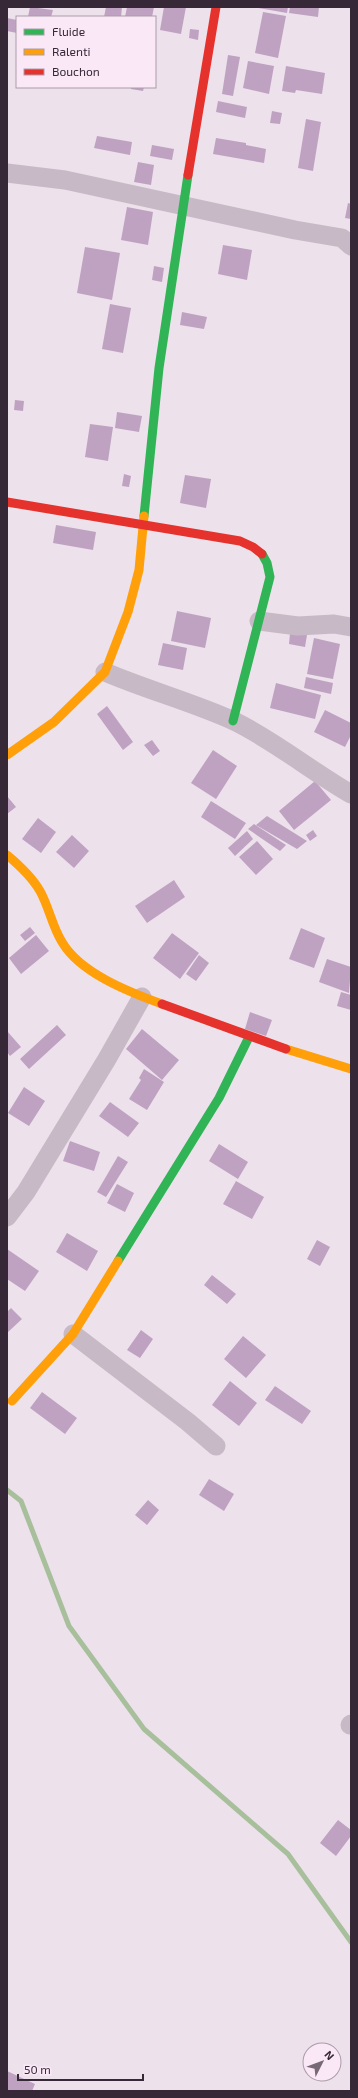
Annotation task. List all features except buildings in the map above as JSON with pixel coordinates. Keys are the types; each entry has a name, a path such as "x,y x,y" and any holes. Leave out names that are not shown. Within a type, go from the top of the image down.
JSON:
{"street":[{"path":"7,755 54,722 105,672 128,612 139,570 145,524 159,368 182,205 216,7"},
{"path":"7,173 65,180 295,230 342,238 351,246"},
{"path":"7,502 76,515 145,524 240,541 259,548 267,560 270,577 234,721"},
{"path":"259,621 298,626 334,624 351,627"},
{"path":"105,672 234,721 277,745 351,794"},
{"path":"7,855 21,867 40,891 51,922 70,954 96,974 142,997 249,1037 351,1070"},
{"path":"7,1218 26,1192 107,1059 142,997"},
{"path":"12,1401 73,1334 207,1117 249,1037"},
{"path":"73,1334 188,1422 216,1446"}],"waterway":[{"path":"7,1490 21,1501 69,1626 144,1729 288,1854 351,1942"}],"traffic: fast":[{"path":"144,516 159,368 188,175"},
{"path":"233,721 270,577 267,563 262,554"},
{"path":"118,1261 219,1098 249,1037"}],"traffic: slow":[{"path":"7,755 54,722 105,672 128,612 139,570 144,516"},
{"path":"7,855 37,886 59,936 70,953 81,963 106,980 135,994 162,1004"},
{"path":"286,1049 351,1069"},
{"path":"12,1401 73,1334 118,1261"}],"traffic: jam":[{"path":"188,175 216,7"},
{"path":"7,502 240,541 253,547 262,554"},
{"path":"162,1004 286,1049"}]}
